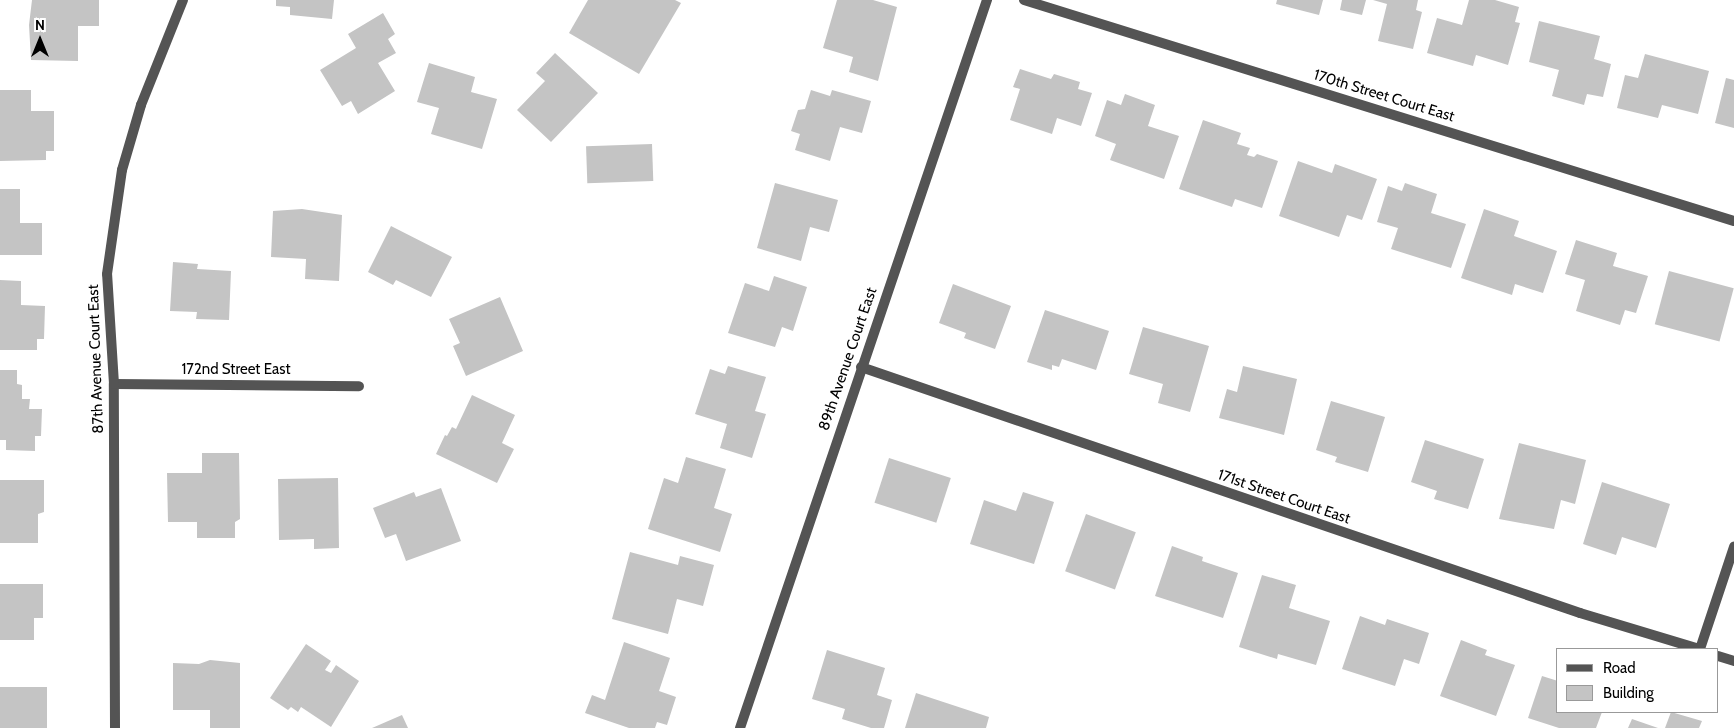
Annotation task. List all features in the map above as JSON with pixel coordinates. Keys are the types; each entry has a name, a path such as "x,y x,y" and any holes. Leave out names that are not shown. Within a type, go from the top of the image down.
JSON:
{"street":[{"name":"87th Avenue Court East","path":"115,728 114,384 107,274 122,170 141,105 183,0"},
{"name":"89th Avenue Court East","path":"740,728 861,366 988,0"},
{"name":"170th Street Court East","path":"1024,0 1734,221"},
{"name":"171st Street Court East","path":"861,366 1580,613 1696,648"},
{"name":"172nd Street East","path":"114,384 359,386"},
{"path":"1699,648 1734,547"},
{"path":"1719,656 1734,661"}],"building":[{"path":"32,0 99,0 99,26 78,26 78,61 31,60 29,25"},
{"path":"276,0 334,0 332,19 290,15 290,7 276,6"},
{"path":"588,0 675,0 681,3 639,74 569,33"},
{"path":"837,0 873,0 897,7 878,81 849,72 853,57 823,48"},
{"path":"1277,0 1323,0 1319,15 1276,4"},
{"path":"1342,0 1366,0 1362,15 1340,10"},
{"path":"1373,0 1418,0 1416,10 1422,12 1413,49 1378,41 1387,4"},
{"path":"1469,0 1495,0 1519,7 1515,22 1520,23 1508,65 1476,55 1473,66 1427,53 1437,18 1462,25"},
{"path":"383,13 395,34 388,39 396,53 378,63 395,91 358,114 351,101 342,106 320,70 356,48 348,34"},
{"path":"1539,21 1600,36 1594,59 1611,64 1603,97 1587,94 1584,105 1552,96 1559,70 1529,62"},
{"path":"555,53 598,93 551,142 517,110 545,81 536,73"},
{"path":"1645,54 1709,71 1698,114 1662,105 1658,118 1617,108 1625,75 1638,78"},
{"path":"429,63 475,77 471,92 497,99 482,149 431,134 439,108 417,102"},
{"path":"1020,69 1051,79 1054,74 1080,82 1078,89 1092,93 1081,126 1057,118 1052,134 1010,120 1020,89 1013,87"},
{"path":"1726,78 1734,80 1734,128 1715,123"},
{"path":"0,90 31,90 31,111 54,111 54,151 46,151 46,160 0,161"},
{"path":"811,90 830,96 832,90 871,101 862,133 840,127 830,161 795,150 800,134 791,131 798,110 805,109"},
{"path":"1125,94 1155,105 1148,126 1179,136 1164,179 1110,160 1116,144 1095,136 1107,100 1121,105"},
{"path":"1203,120 1241,133 1237,144 1250,148 1247,155 1254,157 1257,154 1278,161 1262,208 1235,199 1232,207 1179,189"},
{"path":"652,144 653,181 587,183 586,146"},
{"path":"1298,161 1332,173 1335,164 1377,179 1362,220 1347,215 1339,237 1279,216"},
{"path":"775,183 838,200 829,232 810,227 801,261 757,248"},
{"path":"1405,183 1437,194 1431,213 1466,224 1451,268 1391,249 1398,228 1377,222 1388,186 1402,191"},
{"path":"0,189 20,189 20,223 42,223 42,255 0,255"},
{"path":"302,209 342,215 339,281 305,279 306,259 271,257 273,211"},
{"path":"1484,209 1519,221 1514,236 1557,251 1543,293 1515,284 1512,295 1461,278"},
{"path":"391,226 452,257 431,297 396,280 393,285 368,272"},
{"path":"1576,240 1617,253 1613,266 1648,276 1636,313 1625,310 1620,325 1576,311 1585,280 1565,274"},
{"path":"173,262 198,264 197,269 231,271 229,320 196,319 197,312 170,311"},
{"path":"1669,271 1734,288 1719,341 1655,324"},
{"path":"774,276 807,287 793,331 782,327 775,347 728,333 745,283 769,291"},
{"path":"0,280 21,281 21,305 45,306 44,339 37,339 37,350 0,350"},
{"path":"953,284 1011,306 995,349 964,338 966,333 939,323"},
{"path":"500,297 523,351 466,376 453,346 460,343 449,319"},
{"path":"1045,310 1109,331 1096,370 1062,359 1059,367 1052,365 1052,370 1027,362"},
{"path":"1143,327 1209,346 1190,412 1158,403 1163,384 1129,374"},
{"path":"728,366 766,377 755,411 766,414 752,458 720,448 727,424 695,414 710,369 725,374"},
{"path":"1243,366 1297,379 1284,435 1219,418 1227,389 1237,392"},
{"path":"0,370 17,370 17,384 22,385 22,399 30,399 29,409 42,409 41,436 35,436 35,451 6,450 6,440 0,440"},
{"path":"472,395 515,415 502,443 514,449 497,483 436,454 445,435 447,436 452,427 456,429"},
{"path":"1331,401 1385,417 1368,472 1335,462 1337,457 1316,450"},
{"path":"1425,440 1484,459 1468,509 1434,499 1437,491 1411,482"},
{"path":"1519,443 1586,460 1575,504 1561,500 1554,529 1499,519"},
{"path":"202,453 239,453 240,519 235,522 235,538 197,538 197,522 168,522 167,473 202,473"},
{"path":"686,457 726,469 714,508 732,514 720,552 648,529 664,478 678,483"},
{"path":"889,458 951,478 936,523 874,503"},
{"path":"338,478 339,548 314,549 314,539 279,540 278,479"},
{"path":"0,480 44,480 44,512 38,514 38,543 0,543"},
{"path":"1602,482 1670,504 1656,548 1622,537 1616,555 1583,544"},
{"path":"441,488 461,541 406,561 396,534 385,538 373,508 414,492 416,497"},
{"path":"1023,492 1054,502 1034,564 970,544 984,500 1016,511"},
{"path":"1086,514 1136,532 1115,589 1065,571"},
{"path":"1172,546 1203,557 1202,561 1238,573 1223,618 1155,596"},
{"path":"630,552 678,565 680,556 714,565 703,606 677,599 668,634 612,619"},
{"path":"1262,575 1296,585 1289,608 1330,621 1316,665 1278,654 1277,659 1239,647"},
{"path":"0,584 43,584 43,618 34,618 34,640 0,640"},
{"path":"1360,616 1385,625 1387,619 1429,633 1419,664 1404,659 1395,686 1342,669"},
{"path":"1461,640 1487,650 1485,655 1515,665 1496,716 1440,696"},
{"path":"624,642 670,658 659,691 676,697 667,725 657,722 655,728 629,728 585,713 592,695 605,700"},
{"path":"306,644 331,661 325,670 331,673 336,665 359,681 331,727 301,707 298,712 291,707 288,710 270,698"},
{"path":"827,650 885,668 877,695 892,700 884,728 871,728 842,719 845,709 812,699"},
{"path":"210,660 240,663 240,728 210,728 210,710 173,710 173,663 199,664"},
{"path":"1542,676 1556,680 1556,713 1602,713 1596,728 1559,728 1528,718"},
{"path":"0,687 47,687 47,728 0,728"},
{"path":"916,693 989,717 986,728 905,728"},
{"path":"1671,713 1702,721 1699,728 1665,728"},
{"path":"402,715 408,728 372,728"},
{"path":"1632,719 1658,728 1628,728"}]}
